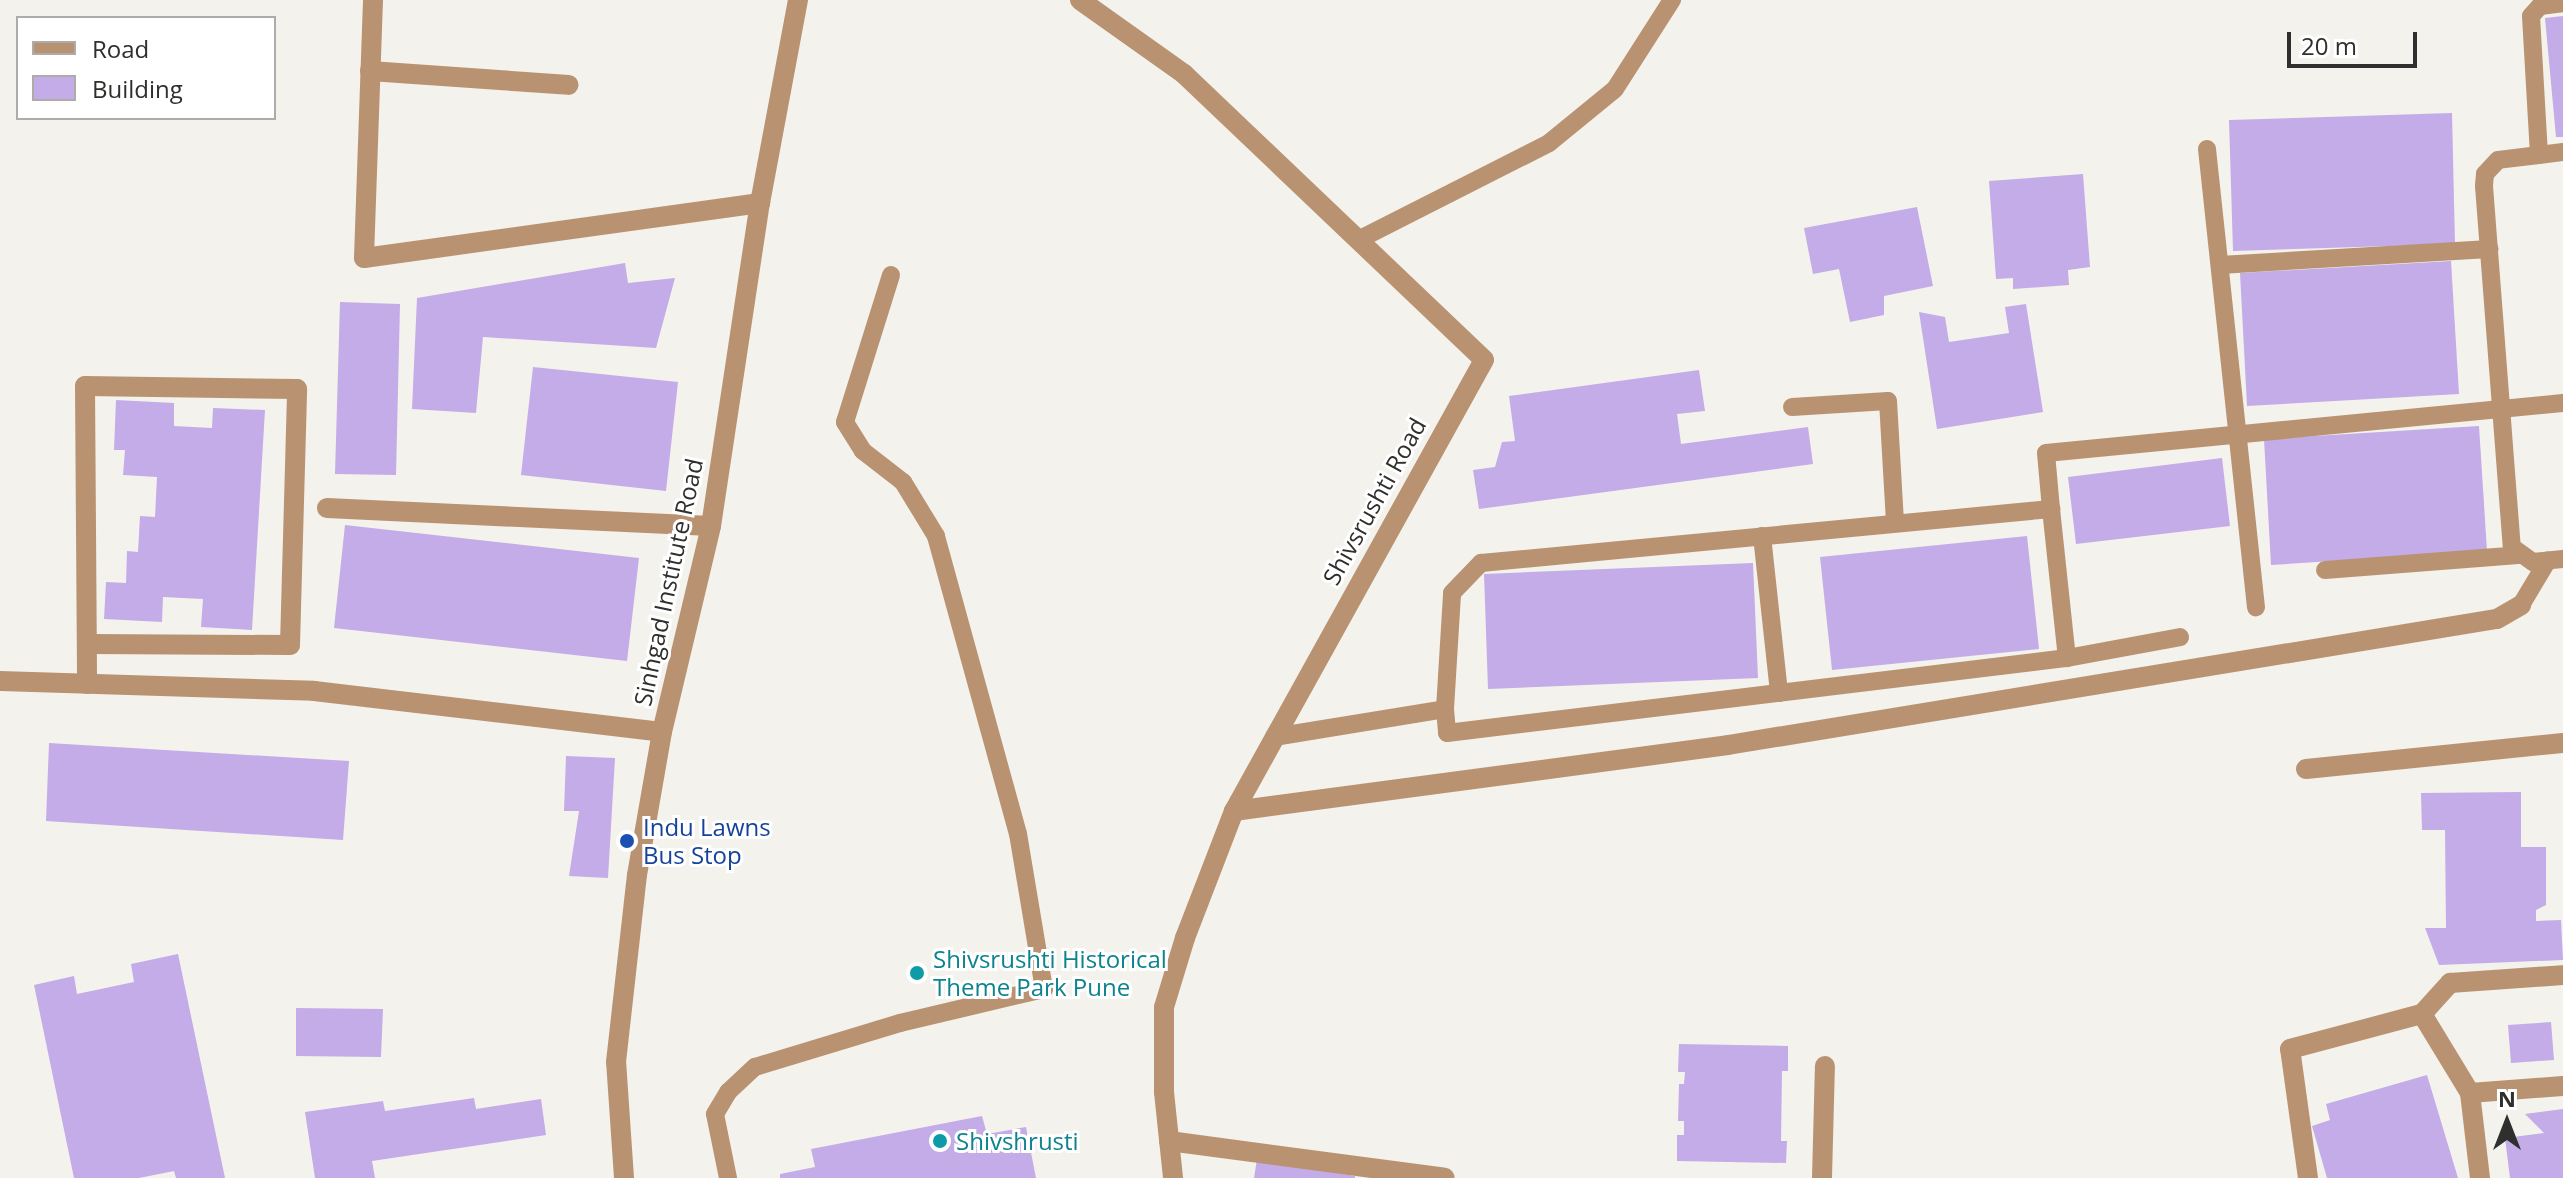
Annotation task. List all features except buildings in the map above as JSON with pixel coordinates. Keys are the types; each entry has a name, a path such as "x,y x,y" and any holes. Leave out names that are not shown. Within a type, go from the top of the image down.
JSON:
{"street":[{"path":"373,0 364,258 760,203"},
{"name":"Sinhgad Institute Road","path":"624,1178 616,1062 637,875 662,732 711,526 760,203 798,0"},
{"name":"Shivsrushti Road","path":"1080,0 1184,74 1484,360 1234,811 1164,1007 1173,1178"},
{"path":"370,71 569,85"},
{"path":"87,644 290,645 297,389 85,386 87,684"},
{"path":"327,508 711,526"},
{"path":"1234,811 1759,740 2497,619 2521,605"},
{"path":"0,681 314,691 662,732"},
{"path":"2306,769 2563,743"},
{"path":"2308,1178 2290,1049 2422,1014 2450,983 2563,975"},
{"path":"2422,1014 2470,1093 2480,1178"},
{"path":"1822,1178 1825,1066"},
{"path":"2470,1093 2563,1086"},
{"path":"1169,1141 1445,1178"}],"lane":[{"path":"1358,240 1549,143 1615,89 1672,0"},
{"path":"2539,155 2531,16 2540,6 2563,3"},
{"path":"2207,149 2256,607"},
{"path":"2555,560 2533,562 2512,547 2485,174 2498,160 2563,152"},
{"path":"2220,265 2490,249"},
{"path":"728,1178 715,1114 728,1092 755,1067 900,1023 1044,989 1018,834 936,536 903,482 863,451 845,422 891,275"},
{"path":"1792,407 1888,401 1895,523"},
{"path":"2067,658 2046,453 2563,403"},
{"path":"2051,509 1481,563 1452,593 1445,709 1447,733 2067,658 2180,637"},
{"path":"1762,536 1779,693"},
{"path":"2325,570 2521,555"},
{"path":"2521,605 2555,560"},
{"path":"1274,737 1445,709"}],"place":[{"name":"Indu Lawns Bus Stop","path":"627,841"},
{"name":"Shivsrushti Historical Theme Park Pune","path":"917,973"},
{"name":"Shivshrusti","path":"940,1141"}]}
